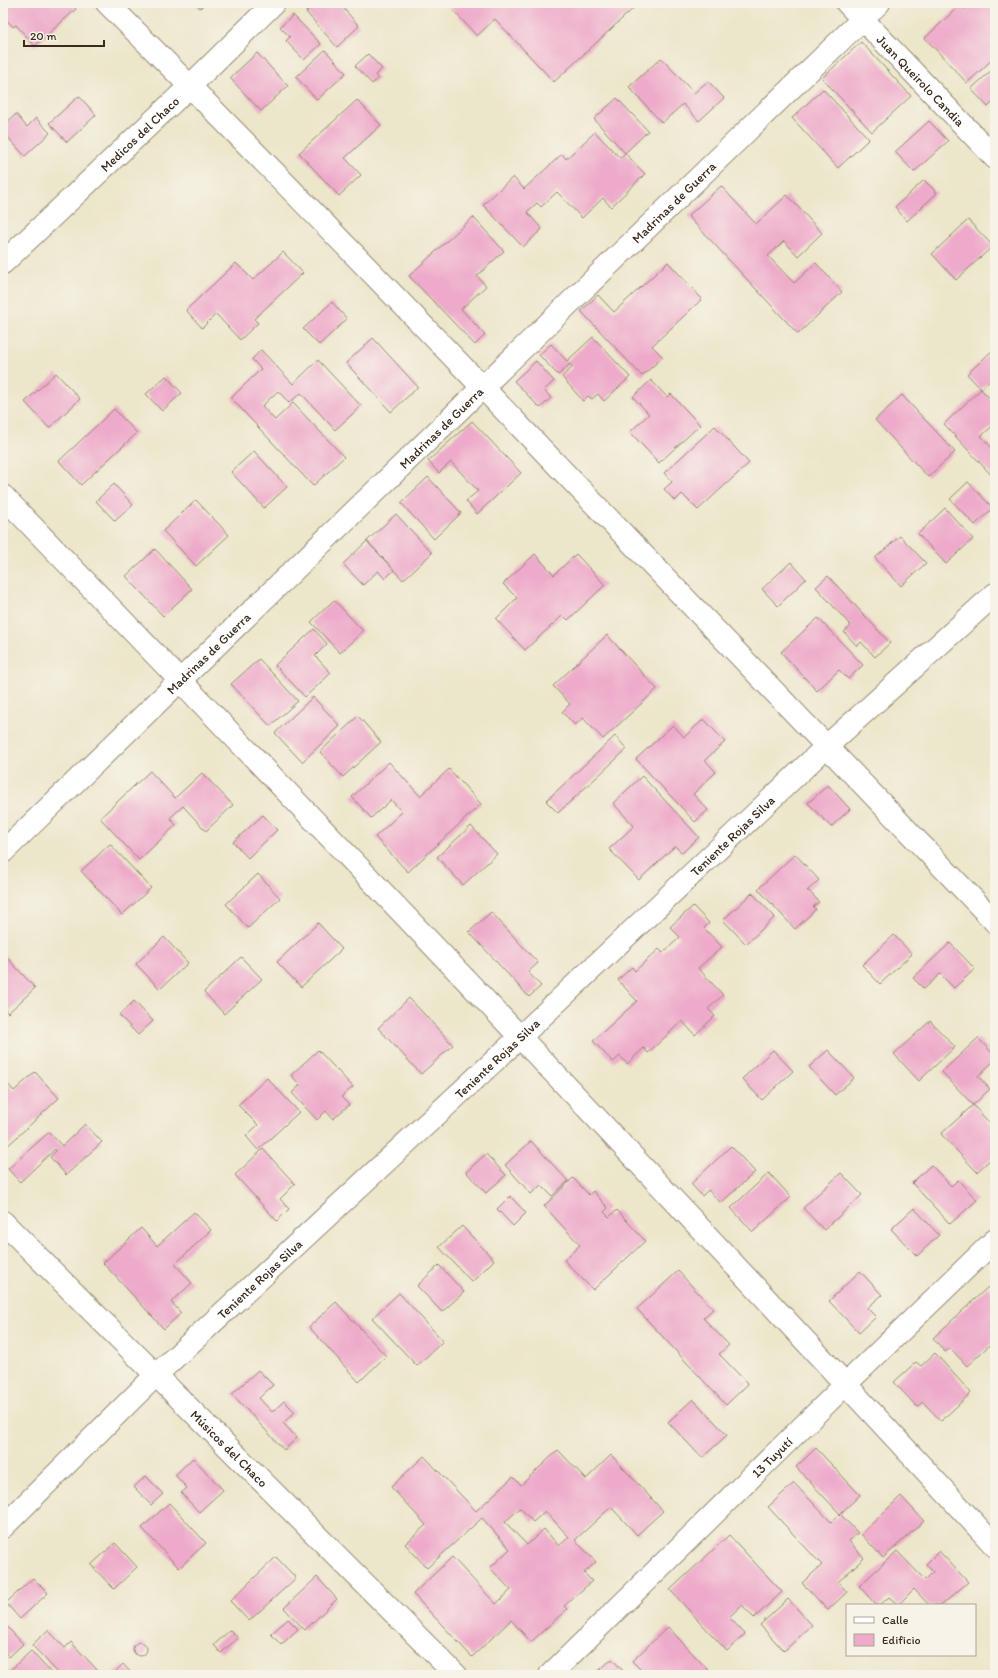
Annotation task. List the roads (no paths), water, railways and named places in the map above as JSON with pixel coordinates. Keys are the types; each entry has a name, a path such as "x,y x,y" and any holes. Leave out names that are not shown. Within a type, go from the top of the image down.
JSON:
{"street":[{"path":"107,3 190,86 828,745 995,922"},
{"name":"Medicos del Chaco","path":"3,263 190,86 274,3"},
{"name":"Juan Queirolo Candia","path":"847,3 995,158"},
{"name":"Madrinas de Guerra","path":"3,852 879,3"},
{"path":"3,496 520,1037 846,1384 995,1546"},
{"name":"Teniente Rojas Silva","path":"3,1527 156,1375 520,1037 828,745 995,594"},
{"name":"Músicos del Chaco","path":"3,1222 456,1675"},
{"name":"13 Tuyutí","path":"550,1675 995,1240"}]}
